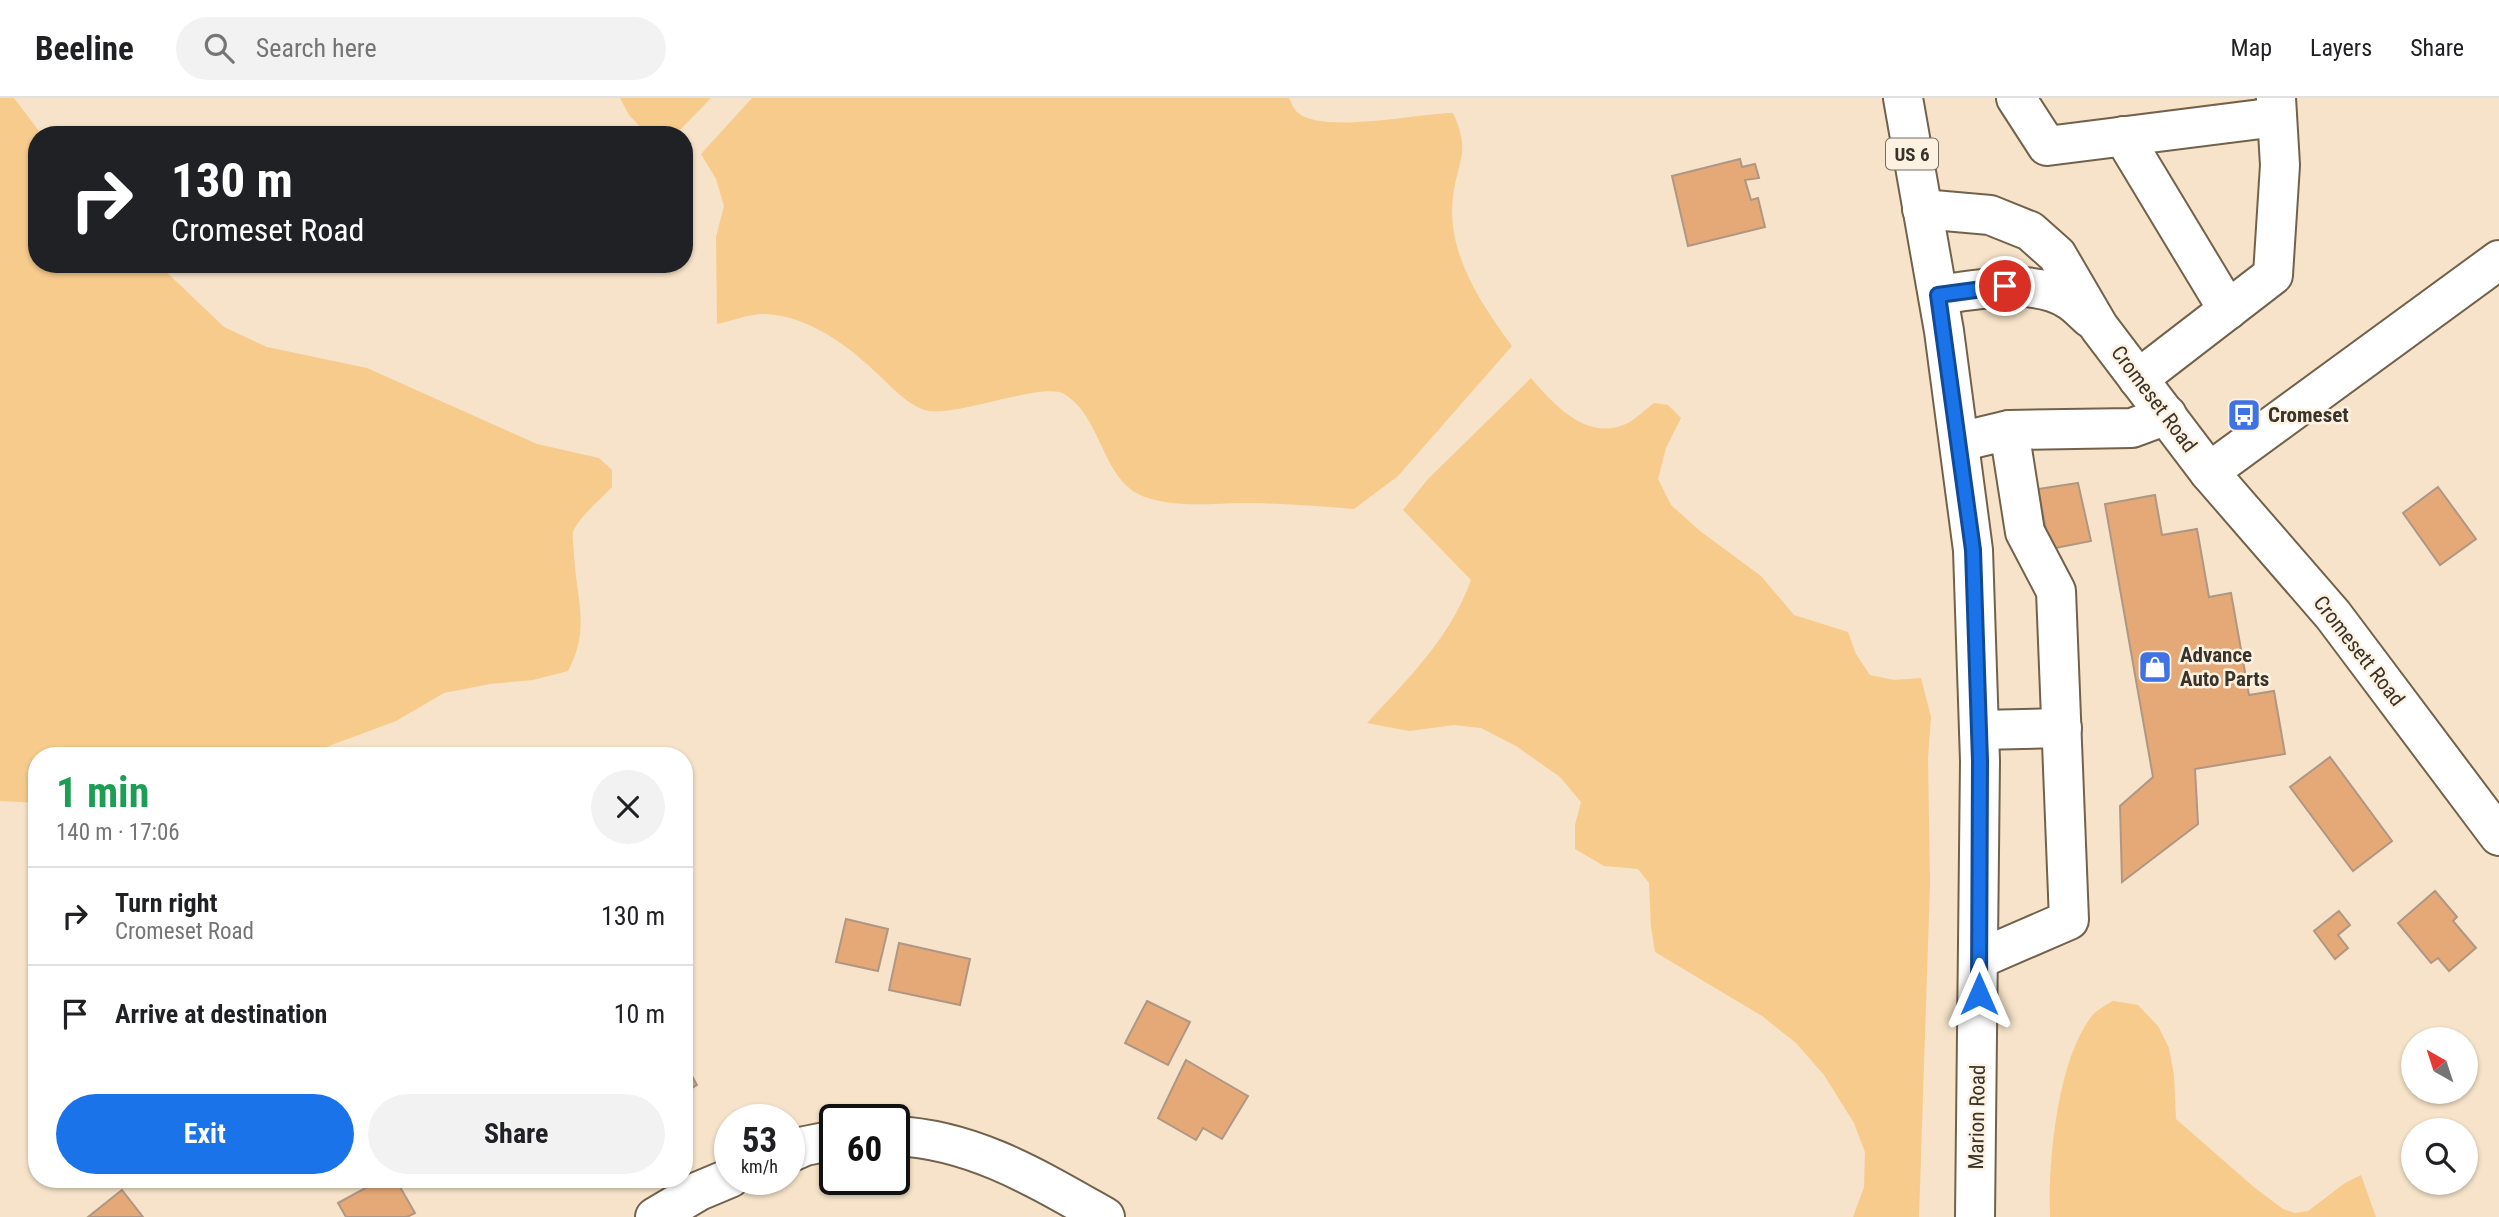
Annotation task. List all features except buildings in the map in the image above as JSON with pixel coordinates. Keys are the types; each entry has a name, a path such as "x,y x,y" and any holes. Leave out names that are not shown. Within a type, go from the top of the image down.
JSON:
{"street":[{"name":"Marion Road","path":"1903,98 1938,295 1973,550 1979,730 1975,1217"},
{"path":"2016,98 2047,146 2123,136 2277,108 2280,165 2273,275 2138,379"},
{"path":"2123,136 2228,310"},
{"name":"Cromeset Road","path":"1922,209 1990,215 2030,231 2057,255 2099,327 2209,472"},
{"path":"2209,472 2495,272"},
{"name":"Cromeset Road","path":"1938,295 2005,286 2053,292 2069,299 2099,327"},
{"path":"1959,442 2009,430 2132,428 2166,415"},
{"path":"1979,959 2069,920 2056,591 2025,532 2009,430"},
{"name":"Cromesett Road","path":"2209,472 2333,615 2499,836"},
{"path":"1979,730 2062,728"},
{"path":"910,1137 962,1147 1012,1165 1105,1217"},
{"path":"655,1217 714,1185"}],"shaded area":[{"path":"0,98 14,98 35,126 28,126 28,273 167,273 224,327 267,347 367,368 537,444 599,458 612,470 612,487 573,532 581,627 575,655 568,671 533,680 490,684 444,693 396,721 326,747 28,747 28,803 0,801"},
{"path":"620,98 711,98 684,126 639,126 629,115"},
{"path":"752,98 1289,98 1297,112 1309,119 1327,122 1372,121 1453,113 1462,146 1453,197 1455,238 1460,257 1478,295 1512,346 1398,476 1354,509 1253,503 1187,504 1148,498 1121,479 1087,418 1064,394 1054,391 1039,392 961,408 929,411 897,392 842,344 796,320 763,314 717,324 716,237 724,206 716,179 701,154"},
{"path":"1531,378 1550,399 1573,418 1599,428 1613,428 1628,423 1654,403 1668,405 1681,418 1666,448 1658,479 1671,505 1700,531 1761,576 1794,615 1848,632 1856,654 1870,675 1894,680 1921,678 1931,717 1928,758 1930,883 1919,1217 1853,1217 1864,1187 1865,1152 1854,1123 1824,1075 1796,1043 1762,1016 1655,952 1649,883 1638,869 1604,866 1575,849 1575,825 1581,802 1560,777 1516,746 1481,728 1454,725 1409,731 1367,723 1427,657 1452,621 1471,580 1403,510 1428,479"},
{"path":"2113,1001 2138,1005 2158,1026 2169,1048 2174,1075 2176,1119 2255,1188 2283,1209 2295,1213 2308,1211 2345,1183 2361,1175 2376,1217 2050,1217 2053,1141 2070,1060 2079,1036 2091,1017"}],"place":[{"name":"Cromeset","path":"2244,415"},
{"name":"Advance Auto Parts","path":"2155,667"}],"route":[{"path":"1979,994 1980,761 1973,550 1938,295 2005,286"}]}
